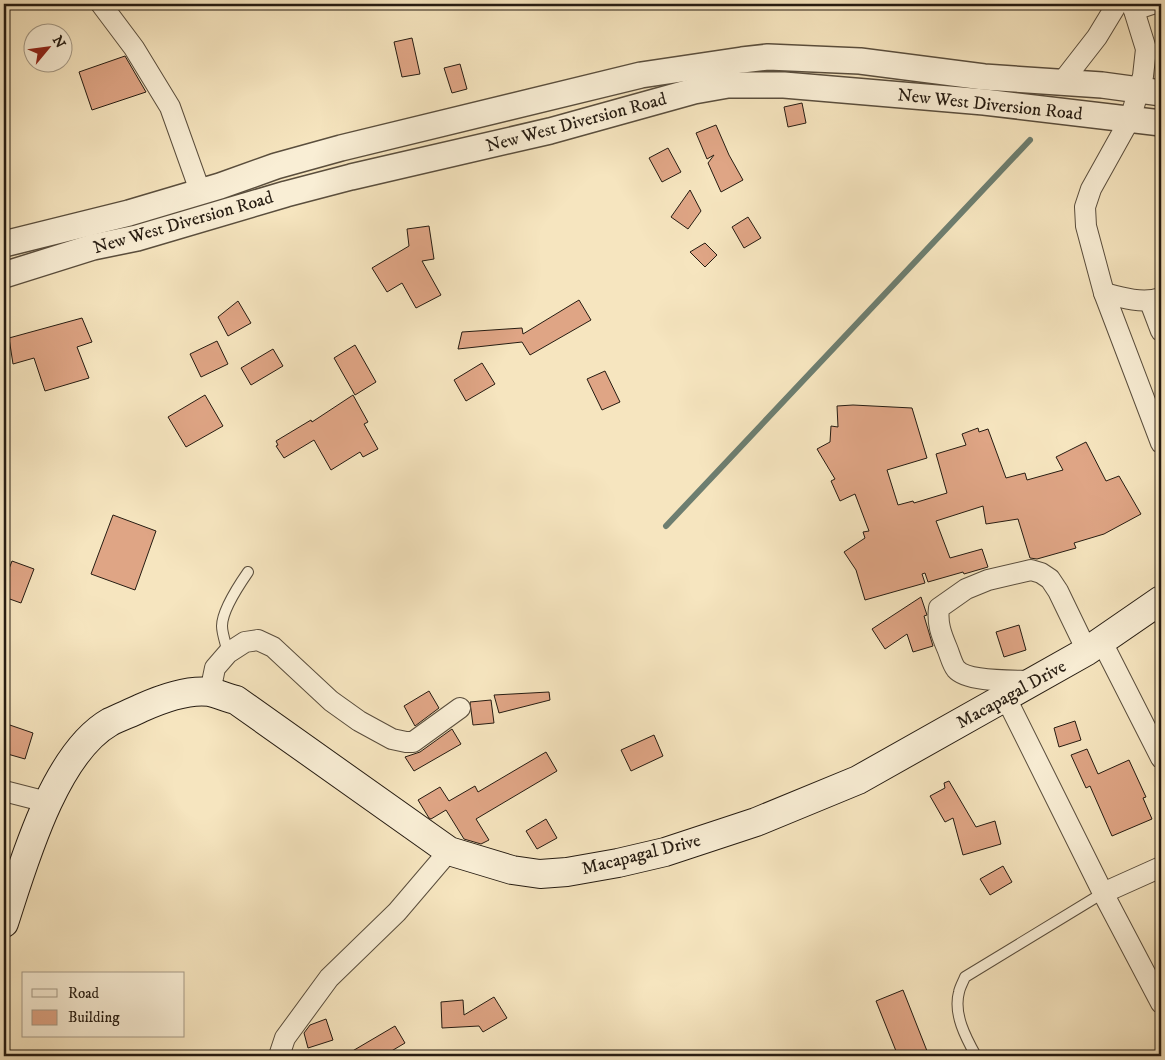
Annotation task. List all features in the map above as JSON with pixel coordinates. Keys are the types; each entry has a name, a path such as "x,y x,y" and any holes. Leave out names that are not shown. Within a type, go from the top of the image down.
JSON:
{"main road":[{"name":"Macapagal Drive","path":"4,923 20,872 47,802 72,760 89,740 109,723 156,702 190,692 210,692 236,700 449,851 512,870 540,874 567,872 618,864 665,852 756,822 858,780 1095,646 1161,600"}],"street":[{"path":"101,4 134,48 170,107 200,191"},
{"path":"1062,82 1097,37 1134,5 1146,50 1143,76 1150,91 1130,119 1091,189 1085,206 1086,226 1104,293 1161,444"},
{"name":"New West Diversion Road","path":"4,244 129,213 276,166 341,148 641,75 742,60 768,57 860,61 984,78 1062,82 1150,91"},
{"name":"New West Diversion Road","path":"4,275 93,247 137,238 350,177 550,131 694,92 728,86 784,85 984,102 1161,123"},
{"path":"1104,293 1124,298 1156,300 1161,331"},
{"path":"1035,681 978,679 964,676 956,669 940,631 939,608 966,589 988,580 1031,570 1041,573 1050,579 1095,646 1161,758"},
{"path":"210,692 215,668 228,653 245,642 258,640 273,647 331,702 359,721 392,739 413,742 460,708"},
{"path":"1006,698 1103,893 1161,1003"},
{"path":"4,791 47,802"},
{"path":"279,1056 285,1038 329,978 397,912 449,851"},
{"path":"1103,893 1161,867"}],"lane":[{"path":"228,653 222,626 224,615 248,572"},
{"path":"976,1056 964,1032 958,1008 958,993 965,977 1103,893"}],"building":[{"path":"412,38 420,74 402,77 394,42"},
{"path":"125,56 146,92 92,110 79,72"},
{"path":"460,64 467,89 452,93 444,68"},
{"path":"802,103 806,123 788,127 784,107"},
{"path":"716,125 729,155 743,180 721,192 708,163 714,155 707,159 696,133"},
{"path":"668,148 681,172 662,182 649,158"},
{"path":"690,190 701,211 688,229 671,217"},
{"path":"748,217 761,238 744,248 732,227"},
{"path":"429,226 434,259 422,261 441,295 416,308 402,283 387,292 372,268 409,246 407,229"},
{"path":"705,243 717,255 705,267 690,252"},
{"path":"579,300 591,320 530,355 522,342 458,349 462,332 522,328 523,334"},
{"path":"238,301 251,323 228,336 218,317"},
{"path":"82,318 92,342 77,347 89,378 45,391 34,358 13,364 9,338"},
{"path":"217,341 228,364 201,377 190,354"},
{"path":"355,345 376,382 355,395 334,358"},
{"path":"273,349 283,366 251,385 241,368"},
{"path":"482,363 495,384 466,401 454,380"},
{"path":"605,371 620,402 602,410 587,379"},
{"path":"205,395 223,426 186,447 168,417"},
{"path":"353,395 368,422 364,424 378,449 363,457 360,452 331,470 314,440 284,458 276,446 278,445 276,441 311,420 312,422"},
{"path":"837,406 912,408 927,458 887,470 898,505 913,501 914,503 947,493 936,454 966,445 962,434 978,428 979,432 988,429 1006,478 1025,473 1027,480 1063,470 1056,457 1086,442 1106,481 1119,476 1141,514 1104,534 1074,543 1076,548 1037,559 1030,558 1018,519 986,524 983,506 936,521 950,558 982,549 988,567 928,582 925,573 922,574 925,583 865,600 856,570 844,552 865,538 863,532 869,531 855,494 840,501 831,481 835,479 817,449 830,442 831,426 838,427"},
{"path":"113,515 156,531 135,590 91,574"},
{"path":"12,561 34,569 21,603 4,597 4,582"},
{"path":"921,597 927,615 924,616 933,646 913,652 907,634 885,649 872,629"},
{"path":"1019,625 1026,650 1004,657 996,632"},
{"path":"429,691 439,708 415,726 404,706"},
{"path":"549,692 550,700 499,713 494,695"},
{"path":"491,700 494,723 473,725 470,702"},
{"path":"1075,721 1081,740 1059,747 1054,728"},
{"path":"4,723 33,733 25,759 4,753"},
{"path":"452,729 461,744 414,771 405,757 420,752"},
{"path":"654,735 663,756 631,771 621,750"},
{"path":"1087,749 1098,774 1129,760 1146,797 1143,798 1152,819 1112,836 1090,786 1086,788 1071,755"},
{"path":"546,752 557,771 476,819 489,840 481,844 464,839 446,810 431,819 429,818 418,800 440,787 449,801 475,786 478,792"},
{"path":"949,781 976,827 995,821 1001,844 963,855 953,818 945,822 930,796 945,788 944,783"},
{"path":"546,819 557,838 537,849 526,831"},
{"path":"1003,866 1012,882 990,895 980,879"},
{"path":"903,990 929,1056 898,1056 876,1001"},
{"path":"494,997 507,1018 483,1032 479,1026 442,1028 441,1002 463,1000 464,1015"},
{"path":"326,1019 333,1040 308,1048 304,1033 310,1025"},
{"path":"395,1026 405,1043 383,1056 344,1056"}],"waterway":[{"path":"666,526 1030,140"}]}
